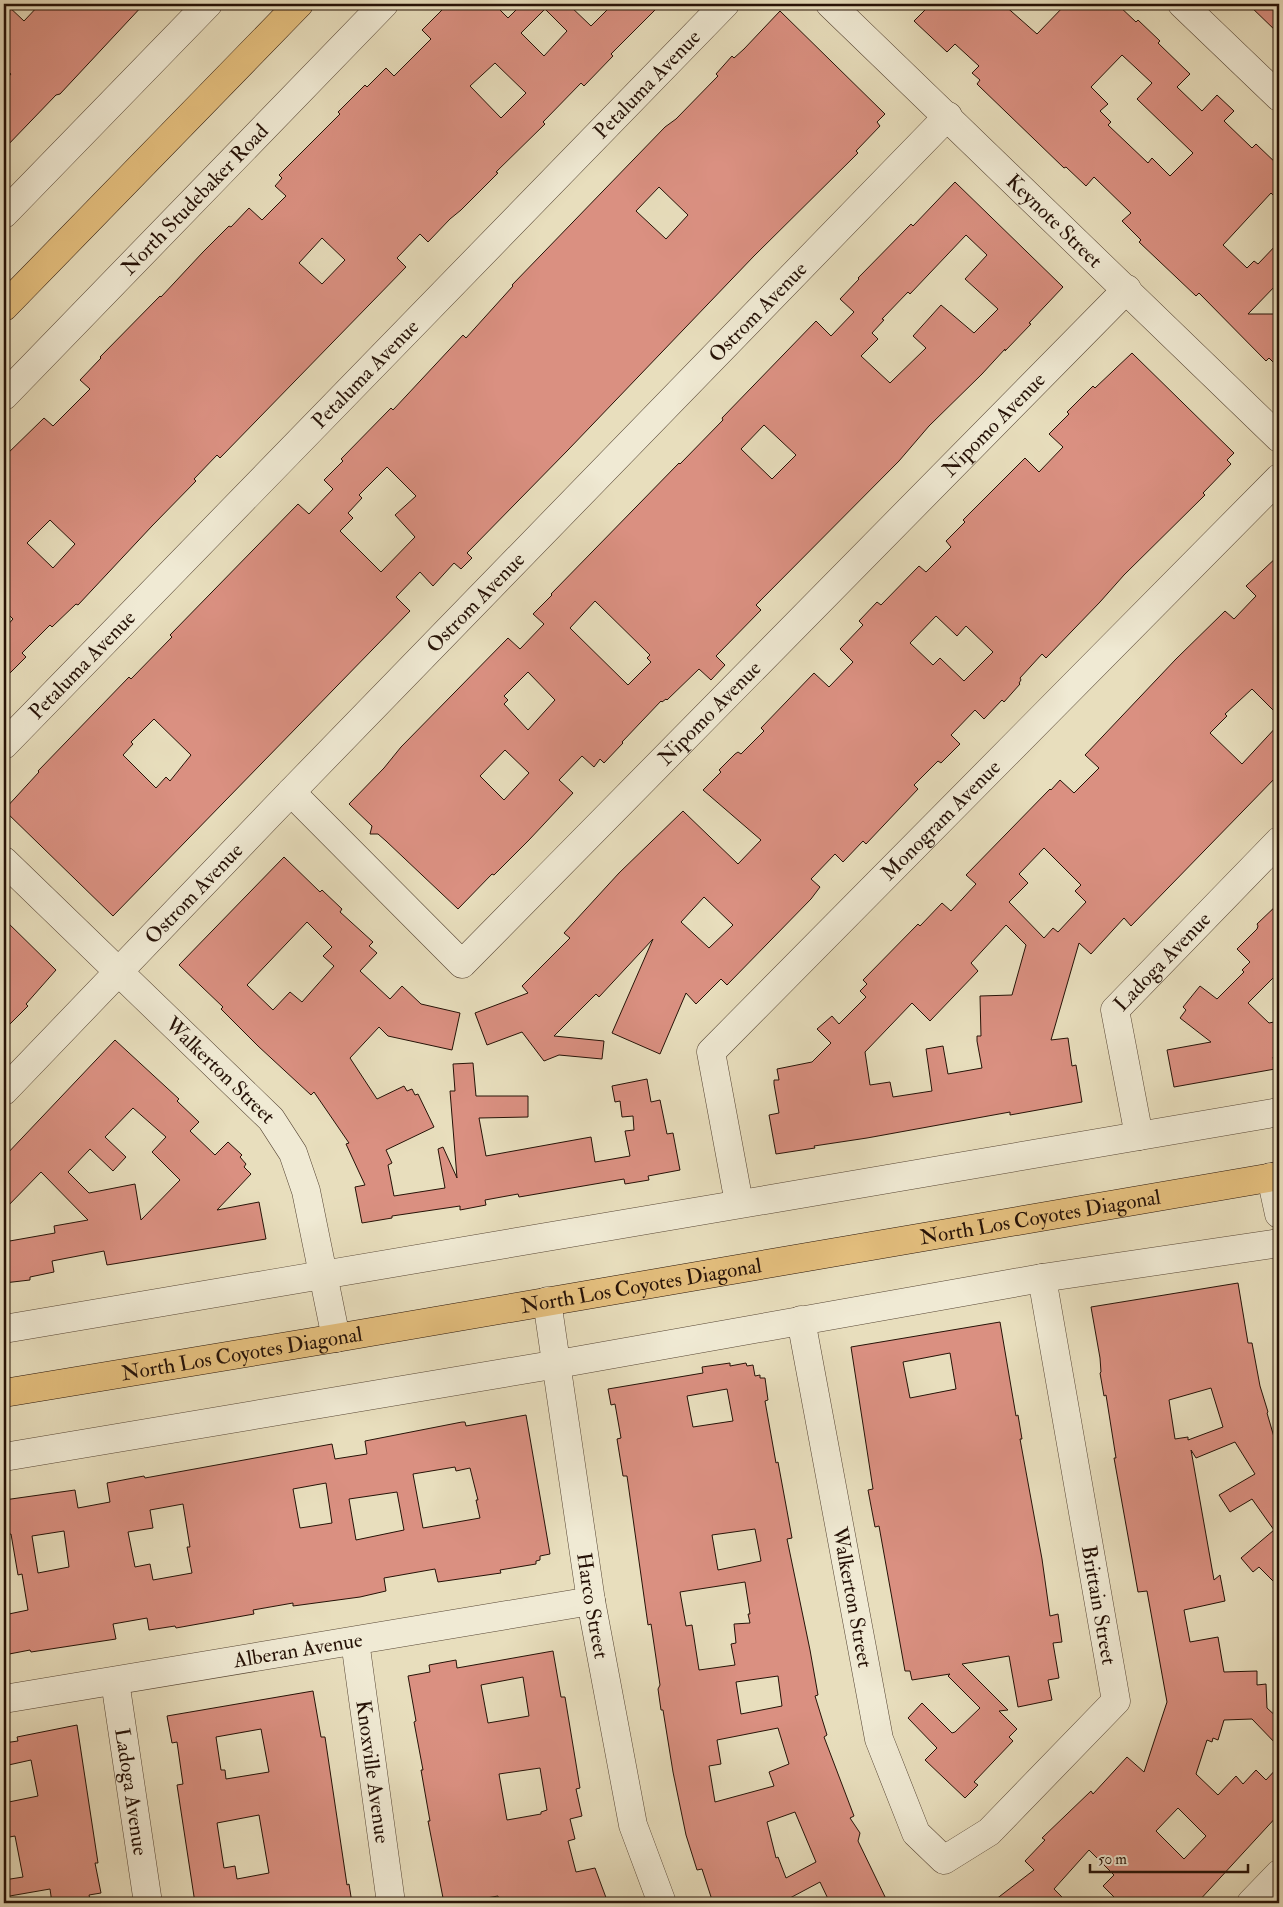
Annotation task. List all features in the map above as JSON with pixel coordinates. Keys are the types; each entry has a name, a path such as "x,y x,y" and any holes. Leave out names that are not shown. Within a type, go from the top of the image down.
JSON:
{"main road":[{"path":"4,307 299,4"},
{"name":"North Los Coyotes Diagonal","path":"4,1392 336,1338 1275,1177"}],"street":[{"path":"4,214 208,4"},
{"name":"North Studebaker Road","path":"4,396 384,4"},
{"name":"Petaluma Avenue","path":"4,745 725,4"},
{"name":"Keynote Street","path":"830,4 1279,438"},
{"path":"1182,4 1279,98"},
{"name":"Ostrom Avenue","path":"4,1091 291,792 948,116"},
{"name":"Nipomo Avenue","path":"291,792 462,964 1127,289"},
{"name":"Monogram Avenue","path":"739,1203 711,1052 1279,478"},
{"name":"Ladoga Avenue","path":"1139,1136 1115,1010 1279,841"},
{"name":"Walkerton Street","path":"4,861 271,1120 294,1153 306,1191 336,1338"},
{"path":"4,1328 324,1276 739,1203 1279,1112"},
{"path":"1275,1177 1279,1214"},
{"path":"4,1457 558,1364 1042,1278 1279,1242"},
{"name":"Brittain Street","path":"944,1860 989,1832 1116,1701 1042,1278"},
{"name":"Harco Street","path":"547,1301 558,1364 591,1601 633,1825 662,1903"},
{"name":"Walkerton Street","path":"801,1320 879,1739 916,1832 944,1860"},
{"name":"Alberan Avenue","path":"4,1699 591,1601"},
{"name":"Knoxville Avenue","path":"355,1641 391,1903"},
{"name":"Ladoga Avenue","path":"114,1681 148,1903"},
{"path":"1251,1903 1279,1874"}],"building":[{"path":"4,4 24,21 40,4 144,4 60,94 56,95 4,149 4,82 11,74 4,68"},
{"path":"448,4 494,4 508,18 522,4 568,4 591,26 613,4 661,4 611,54 613,56 584,86 581,83 543,122 545,124 496,172 498,173 428,242 420,234 397,258 406,267 220,458 217,455 194,479 196,481 78,605 76,604 52,627 50,625 22,653 26,657 4,679 4,629 13,619 4,610 4,457 44,418 53,426 90,389 80,380 100,357 229,226 231,227 249,208 262,220 286,196 275,186 282,178 279,175 340,114 338,112 365,85 367,87 386,68 394,76 431,39 422,30","holes":["545,9 567,31 544,56 521,33","495,63 526,93 501,118 470,86","322,238 345,260 322,284 299,263","50,520 75,544 53,568 27,543"]},
{"path":"931,4 1003,4 1037,34 1066,4 1117,4 1136,22 1138,20 1160,41 1158,43 1190,74 1177,87 1202,111 1217,95 1234,111 1224,121 1252,148 1256,144 1279,166 1279,201 1271,193 1223,245 1247,268 1254,261 1258,264 1279,242 1279,282 1248,314 1279,314 1279,368 1269,358 1266,361 1199,293 1196,296 1139,242 1141,240 1122,221 1131,213 1094,177 1086,186 1066,167 1064,168 977,84 980,80 972,73 979,66 955,44 947,52 914,21","holes":["1122,55 1152,83 1137,99 1193,153 1170,176 1152,158 1148,163 1108,125 1111,122 1100,111 1108,104 1091,87"]},
{"path":"1248,4 1279,4 1279,34"},
{"path":"780,11 885,114 877,122 880,126 856,151 858,153 754,256 467,553 472,558 461,569 454,563 433,586 420,572 396,597 410,611 113,916 4,810 38,771 129,677 131,679 172,637 170,635 298,504 309,514 333,489 324,480 343,461 341,459 391,408 393,410 463,335 466,338 512,285 665,127 676,119 718,76 716,74 732,56 734,58","holes":["659,187 688,215 666,239 636,211","387,467 416,496 395,515 415,537 381,572 340,531 353,518 348,513 362,498 359,495","154,719 191,755 170,781 166,777 156,788 123,755 133,744 131,742"]},
{"path":"955,182 1063,287 1005,351 1005,349 929,426 899,461 756,605 761,610 716,656 725,665 711,680 699,669 667,700 661,701 604,763 600,759 594,767 582,756 559,780 573,793 529,840 458,909 378,834 370,834 372,826 349,804 384,768 401,747 508,638 520,649 544,624 533,614 551,594 723,420 722,418 816,321 831,336 854,312 840,299 911,224 913,226","holes":["966,235 987,255 965,279 998,309 974,333 941,305 913,336 926,348 890,383 861,356 878,339 872,333 884,320 882,319 908,292 910,294","764,425 796,455 772,479 741,449","595,601 650,655 647,658 651,662 628,685 570,628","528,672 555,700 528,730 504,704 508,700 504,696","505,750 529,773 504,800 480,776"]},
{"path":"1132,353 1234,453 1227,460 1231,464 1203,493 1205,495 1124,575 1046,658 1042,654 1020,678 1020,684 1004,702 1002,700 984,719 975,710 951,735 960,744 941,763 938,761 914,785 918,789 866,844 863,841 843,862 835,854 811,879 820,887 811,899 727,985 721,979 696,1004 686,993 660,1054 612,1033 653,939 599,997 596,994 554,1036 604,1041 602,1059 559,1055 544,1061 522,1032 487,1045 475,1013 528,993 522,986 570,938 564,933 619,873 683,811 738,864 761,840 703,790 735,754 738,752 741,754 764,731 761,728 814,673 829,687 853,662 840,649 863,625 859,621 877,602 881,605 919,566 926,572 951,547 946,541 965,522 963,520 1025,458 1039,472 1063,447 1049,434 1069,414 1067,412 1093,386 1095,388","holes":["936,616 957,636 966,626 993,652 964,681 940,658 933,665 910,643","704,897 733,925 709,948 681,922"]},
{"path":"1279,555 1279,716 1252,689 1225,714 1227,716 1210,733 1242,764 1279,724 1279,774 1131,926 1124,918 1091,954 1079,943 1051,1040 1068,1038 1072,1066 1076,1065 1082,1102 1010,1115 1010,1112 776,1154 769,1115 779,1113 774,1084 774,1080 779,1080 777,1069 812,1062 831,1043 817,1029 832,1016 839,1024 866,997 860,991 867,984 863,980 918,924 920,926 942,903 951,911 976,884 966,875 1060,780 1074,793 1099,768 1085,755 1176,659 1225,611 1234,619 1256,596 1246,586","holes":["1044,848 1081,885 1075,891 1086,902 1058,932 1053,928 1044,938 1009,902 1028,883 1019,874","1006,925 1026,945 1012,995 980,996 981,1036 977,1036 977,1041 982,1068 948,1074 943,1046 926,1049 932,1091 893,1097 890,1082 870,1085 865,1052 912,1003 930,1021 978,971 971,963"]},
{"path":"284,857 320,892 322,890 342,909 340,912 373,942 369,946 377,953 360,971 390,999 402,986 421,1004 460,1013 452,1050 388,1036 379,1027 350,1058 377,1099 404,1086 407,1091 412,1089 415,1095 418,1094 434,1127 386,1150 392,1163 388,1165 394,1196 445,1188 438,1149 443,1147 457,1178 450,1091 455,1091 453,1064 473,1063 476,1096 528,1096 528,1117 479,1118 486,1156 591,1137 595,1162 630,1156 625,1131 634,1130 633,1116 622,1117 620,1101 615,1102 612,1086 647,1079 651,1102 660,1100 667,1134 673,1133 680,1170 648,1176 649,1180 625,1184 624,1179 519,1197 518,1194 485,1200 486,1205 460,1210 460,1206 392,1216 392,1218 362,1223 355,1187 365,1185 346,1144 349,1143 314,1092 311,1095 258,1046 221,1009 223,1007 179,965","holes":["307,922 332,947 323,956 334,966 302,1002 290,992 273,1010 247,985"]},
{"path":"1279,903 1279,972 1248,1003 1269,1023 1279,1021 1279,1056 1273,1057 1275,1069 1174,1087 1167,1050 1211,1042 1180,1018 1186,1010 1183,1007 1200,986 1217,999 1244,972 1242,970 1250,962 1237,949 1257,929 1257,924"},
{"path":"4,919 56,970 26,1004 28,1006 4,1030"},
{"path":"115,1040 179,1099 177,1101 199,1122 190,1131 215,1155 228,1142 242,1155 240,1157 246,1164 244,1167 251,1174 217,1210 259,1202 266,1239 107,1265 104,1251 52,1261 54,1272 30,1277 30,1280 4,1283 4,1242 55,1233 54,1226 88,1220 41,1172 4,1210 4,1157","holes":["133,1108 166,1137 152,1152 180,1180 141,1220 135,1184 89,1193 68,1172 90,1149 113,1171 126,1157 105,1137"]},
{"path":"1238,1283 1248,1343 1252,1343 1267,1413 1274,1437 1279,1445 1279,1587 1259,1567 1253,1572 1241,1558 1274,1530 1252,1499 1230,1512 1219,1495 1255,1474 1235,1442 1196,1458 1191,1450 1214,1580 1220,1575 1225,1601 1184,1610 1190,1642 1218,1637 1224,1672 1257,1671 1257,1685 1266,1684 1267,1708 1279,1719 1279,1747 1252,1719 1224,1720 1218,1740 1213,1738 1212,1742 1207,1740 1196,1774 1218,1795 1236,1776 1243,1784 1256,1770 1266,1780 1279,1766 1279,1814 1197,1903 1120,1903 1103,1886 1114,1875 1089,1850 1054,1889 1068,1903 991,1903 1034,1870 1025,1861 1045,1840 1042,1838 1091,1791 1093,1794 1127,1757 1144,1772 1167,1702 1147,1591 1138,1592 1114,1458 1116,1458 1106,1395 1104,1396 1100,1373 1100,1358 1091,1307","holes":["1211,1388 1223,1427 1188,1440 1188,1437 1175,1439 1169,1400","1178,1808 1206,1836 1184,1859 1156,1831"]},
{"path":"1000,1322 1016,1416 1018,1415 1022,1439 1020,1439 1042,1559 1050,1616 1058,1614 1062,1642 1053,1643 1059,1678 1048,1680 1052,1700 1018,1707 1009,1656 962,1664 1008,1710 999,1711 1017,1729 1009,1737 1013,1741 974,1782 978,1785 965,1798 925,1760 937,1748 908,1718 922,1703 952,1733 980,1708 948,1676 950,1674 912,1680 910,1671 905,1671 879,1526 875,1527 868,1490 873,1489 851,1347","holes":["950,1353 956,1389 910,1398 903,1362"]},
{"path":"730,1363 730,1366 746,1363 747,1366 753,1365 755,1376 760,1375 760,1378 765,1378 768,1400 765,1401 792,1538 787,1539 810,1650 818,1695 815,1696 827,1735 824,1737 854,1816 850,1818 860,1833 858,1841 888,1903 830,1903 820,1882 790,1898 794,1903 713,1903 702,1869 697,1870 686,1835 663,1710 661,1710 658,1689 660,1685 651,1624 648,1625 627,1476 623,1476 617,1439 621,1438 615,1404 611,1405 608,1389 703,1373 702,1367","holes":["727,1389 733,1421 693,1427 687,1396","755,1529 761,1561 718,1570 712,1535","745,1582 750,1623 734,1624 736,1643 731,1644 735,1665 699,1670 692,1625 686,1626 680,1592","778,1676 782,1706 741,1714 736,1682","778,1728 789,1764 769,1772 774,1786 715,1802 709,1766 721,1764 717,1740","795,1812 816,1862 786,1878 778,1857 776,1858 767,1822"]},
{"path":"526,1415 550,1554 540,1556 540,1560 536,1561 536,1564 500,1570 501,1573 438,1582 435,1569 384,1578 386,1591 360,1597 293,1606 293,1603 253,1610 254,1614 176,1628 175,1626 149,1630 147,1618 113,1624 116,1639 4,1655 4,1615 28,1610 22,1574 18,1575 11,1534 4,1535 4,1500 75,1490 78,1508 110,1502 107,1483 144,1476 145,1478 332,1444 335,1459 367,1454 365,1441 462,1422 465,1422 466,1426","holes":["455,1467 456,1471 470,1468 478,1500 476,1500 480,1518 423,1528 413,1474","326,1483 332,1523 300,1528 293,1489","397,1492 404,1530 356,1540 349,1499","183,1504 190,1547 187,1547 192,1573 153,1580 150,1564 135,1567 128,1532 153,1528 150,1510","64,1531 69,1567 38,1573 32,1536"]},
{"path":"553,1651 561,1697 565,1697 580,1788 576,1789 582,1816 570,1819 575,1839 568,1841 576,1872 595,1868 608,1903 499,1903 498,1896 457,1903 444,1903 428,1821 430,1821 421,1770 423,1770 408,1676 430,1672 429,1665 456,1660 457,1668","holes":["523,1677 529,1716 488,1723 481,1685","540,1768 547,1810 541,1812 541,1814 507,1820 499,1774"]},
{"path":"313,1691 321,1737 325,1737 347,1885 349,1884 352,1903 195,1903 177,1785 183,1784 177,1742 172,1743 167,1716","holes":["261,1729 269,1772 226,1779 225,1770 221,1770 216,1737","259,1815 269,1873 237,1879 235,1866 224,1868 217,1823"]},
{"path":"77,1725 98,1863 95,1863 101,1893 89,1895 91,1903 52,1903 50,1889 4,1897 4,1880 23,1877 15,1836 4,1838 4,1803 38,1796 31,1760 4,1766 4,1743 18,1741 17,1737"}]}
